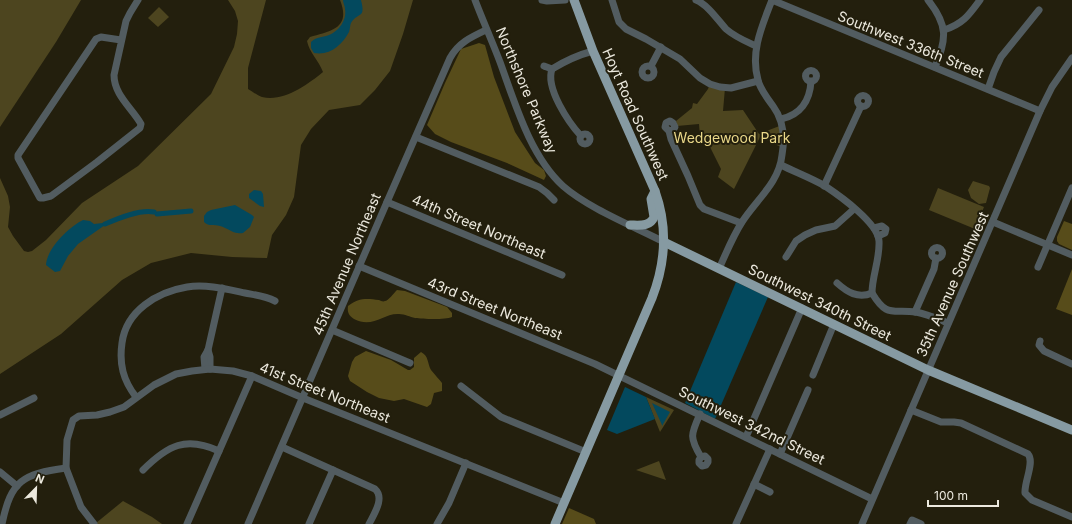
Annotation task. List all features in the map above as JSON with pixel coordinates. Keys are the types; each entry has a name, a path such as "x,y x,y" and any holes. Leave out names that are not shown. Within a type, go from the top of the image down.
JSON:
{"main road":[{"name":"Hoyt Road Southwest","path":"555,524 653,295 660,273 664,242 662,214 655,191 593,51 574,0"},
{"path":"630,225 646,225 653,220 654,217 650,199 655,191"},
{"name":"Southwest 340th Street","path":"664,242 928,370 1072,430"}],"street":[{"path":"121,40 101,36 96,39 18,155 18,158 40,198 51,196 140,128 141,124 121,96 114,82 121,40 126,21 138,0"},
{"name":"Northshore Parkway","path":"475,0 536,150 543,163 563,186"},
{"path":"542,0 565,0"},
{"path":"612,0 619,22 626,29 661,47 680,59 700,78 715,86 734,88 758,81"},
{"path":"696,0 704,5 737,38 756,46"},
{"path":"719,269 741,223 770,186 781,164 784,142 781,119 758,81 756,69 756,46 772,0"},
{"name":"Southwest 336th Street","path":"772,0 1040,111"},
{"path":"928,0 940,18 944,30 943,48 935,67"},
{"path":"944,30 955,26 968,17 980,0"},
{"path":"988,90 1001,57 1039,10"},
{"name":"45th Avenue Northeast","path":"248,524 452,55 464,41 486,30"},
{"path":"651,66 661,47"},
{"path":"544,66 552,69 580,54 593,51"},
{"name":"35th Avenue Southwest","path":"862,524 1040,111 1052,87 1072,58"},
{"path":"552,69 550,78 553,92 581,136"},
{"path":"781,119 790,117 801,109 807,97 811,81"},
{"path":"824,186 860,106"},
{"path":"669,131 670,139 688,176 698,202 705,209 741,223"},
{"path":"416,137 539,187 554,200"},
{"path":"781,164 824,186 872,224 876,232 878,249 872,280 872,293 878,303 888,310 898,312 915,312 948,323"},
{"name":"Southwest 340th Street","path":"563,186 584,201 664,242"},
{"path":"1038,267 1072,188"},
{"name":"44th Street Northeast","path":"387,202 562,275"},
{"path":"786,257 796,241 805,234 836,226 854,209"},
{"path":"993,222 1072,255"},
{"path":"876,232 885,233 886,228"},
{"path":"915,312 934,269 936,258"},
{"name":"43rd Street Northeast","path":"359,266 590,361 619,375"},
{"path":"837,283 845,290 853,294 862,296 872,293"},
{"path":"136,398 125,380 121,357 123,338 127,326 132,317 144,305 167,293 187,287 222,288 275,300"},
{"path":"207,369 204,357 208,350 222,288"},
{"path":"746,437 802,308"},
{"path":"813,375 834,324"},
{"path":"332,330 410,363"},
{"path":"1040,341 1039,344 1044,352 1072,364"},
{"name":"41st Street Northeast","path":"66,468 69,430 75,418 79,416 98,415 124,407 154,385 176,374 207,369 233,371 252,376 564,503"},
{"name":"Southwest 342nd Street","path":"619,375 872,499"},
{"path":"187,524 252,376"},
{"path":"461,386 501,417 586,452"},
{"path":"780,454 808,390"},
{"path":"0,415 34,398"},
{"path":"911,410 942,422 961,423 1025,452 1030,456 1025,493 1032,500 1072,516"},
{"path":"700,414 692,432 692,436 694,445 701,457"},
{"path":"143,470 165,451 182,444 196,443 206,445 219,451"},
{"path":"282,448 369,486 378,492 378,502 369,524"},
{"path":"736,524 770,449"},
{"path":"437,524 449,503 466,463"},
{"path":"2,524 9,498 17,486 36,473 66,468 81,507 94,524"},
{"path":"309,524 332,470"},
{"path":"0,472 17,486"},
{"path":"754,484 770,492"},
{"path":"911,522 921,524"}],"green space":[{"path":"0,0 81,0 56,42 0,127"},
{"path":"228,0 266,0 248,68 248,89 260,96 270,98 287,95 310,82 323,72 307,41 310,37 326,33 337,27 343,17 343,9 340,0 413,0 390,71 375,90 360,105 329,110 311,129 301,145 294,197 286,215 272,235 267,258 232,257 191,253 151,263 122,280 61,334 0,374 0,178 8,196 10,207 8,227 24,251 32,251 46,240 82,203 138,166 211,94 234,47 237,34 238,21 235,11"},
{"path":"159,7 169,17 158,27 148,18"},
{"name":"Wedgewood Park","path":"710,84 725,88 723,111 743,110 759,134 782,125 783,148 760,137 734,189 718,177 721,169 710,147 700,136 699,124 677,126 676,121 692,108 693,103 697,104"},
{"path":"973,181 989,186 990,188 986,203 979,204 971,198 968,190"},
{"path":"938,188 984,207 975,229 929,210"},
{"path":"646,397 674,410 660,432"},
{"path":"659,461 666,480 636,470"},
{"path":"123,501 152,517 162,524 96,523"}],"shaded area":[{"path":"479,43 485,45 494,77 515,132 535,163 544,170 546,176 544,180 507,163 451,142 435,134 427,125 461,49"},
{"path":"1064,221 1072,224 1072,250 1059,244 1057,241 1057,237"},
{"path":"1072,269 1072,315 1056,309"},
{"path":"397,290 405,291 447,307 452,313 452,317 423,319 401,314 393,314 372,322 361,322 351,317 349,314 348,306 355,301 374,299 386,301"},
{"path":"366,351 391,360 408,370 414,367 414,358 421,352 427,358 431,370 442,383 442,391 434,393 431,404 427,407 404,399 394,401 379,398 367,392 350,381 348,376 355,357"},
{"path":"569,508 594,519 596,524 562,524"}],"water":[{"path":"343,0 361,0 363,10 362,13 351,23 349,32 339,45 325,53 314,53 311,48 311,42 313,40 333,33 342,25 345,17"},
{"path":"254,190 261,191 263,194 264,207 260,206 249,198 249,194"},
{"path":"235,205 254,217 250,227 243,233 237,233 218,225 204,222 204,216 207,212"},
{"path":"83,220 90,221 94,224 103,223 105,225 78,244 68,256 60,271 55,272 46,265 50,252 65,233"},
{"path":"736,282 768,297 715,419 685,403"},
{"path":"625,387 646,397 655,419 617,434 607,430"},
{"path":"652,403 670,412 662,426 662,425"}],"waterway":[{"path":"105,224 136,213 149,211 154,212"},
{"path":"157,214 191,211"}]}
